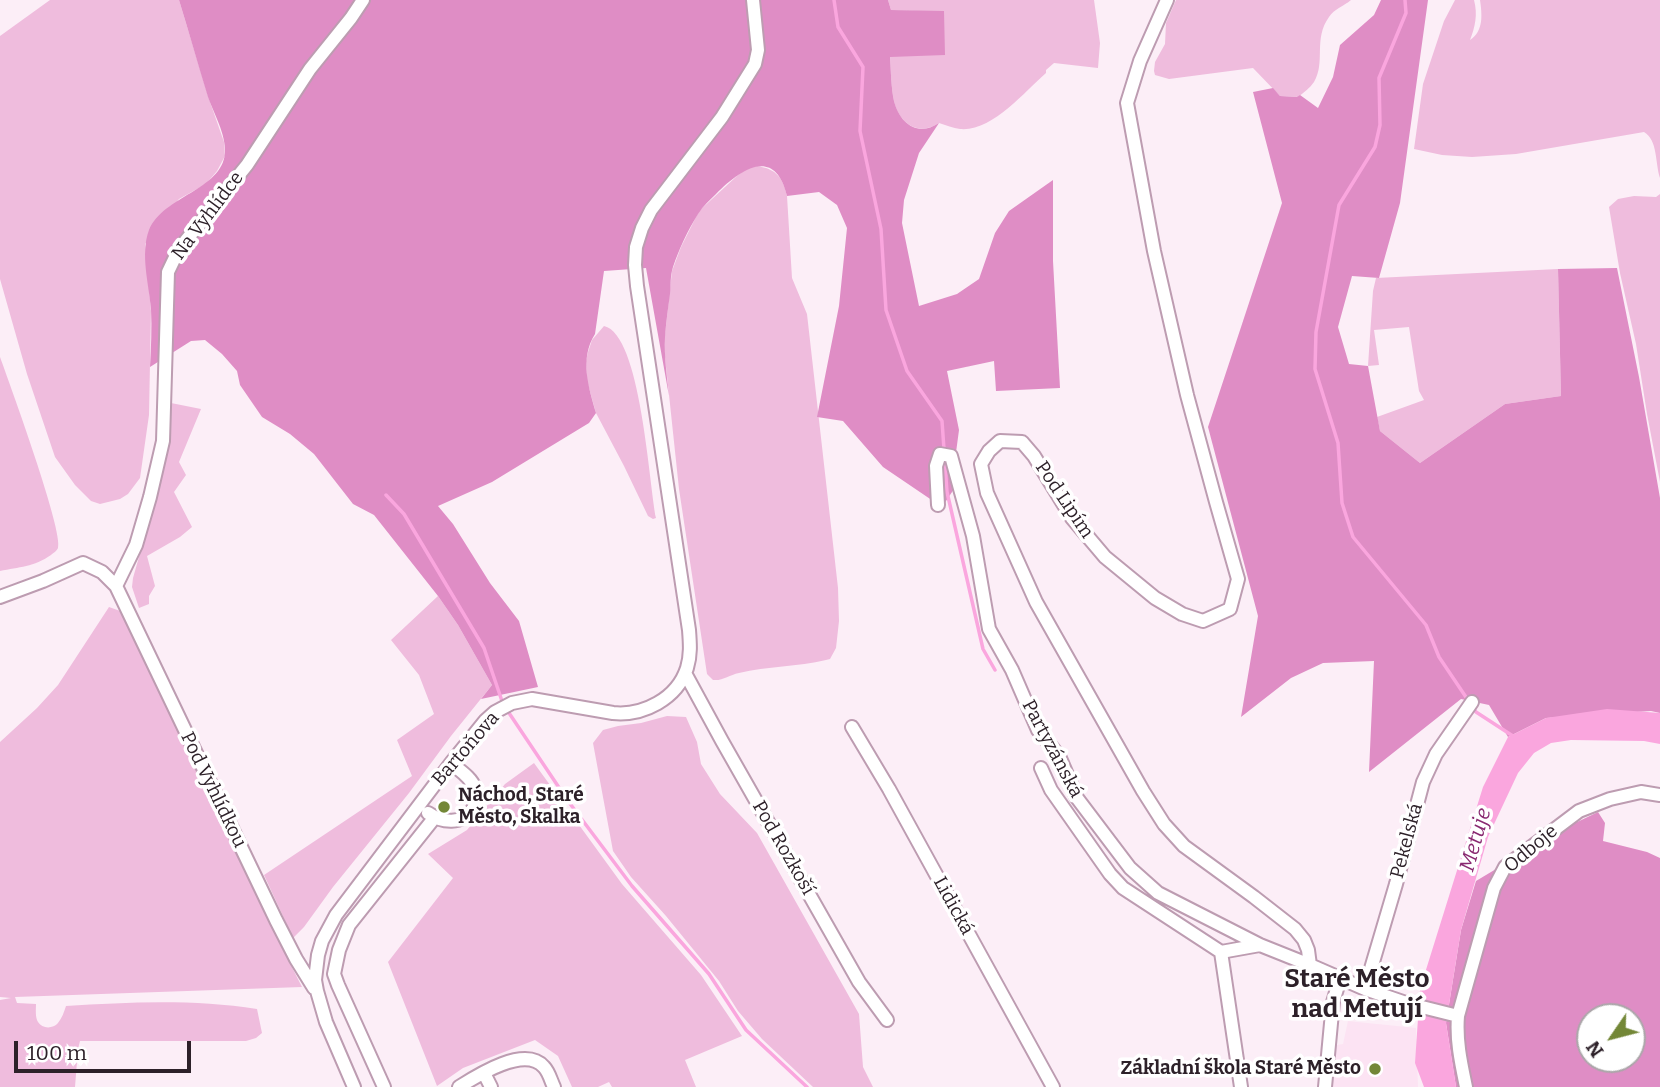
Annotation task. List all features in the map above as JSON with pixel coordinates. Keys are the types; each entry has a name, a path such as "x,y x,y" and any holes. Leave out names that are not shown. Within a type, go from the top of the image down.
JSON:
{"street":[{"name":"Na Vyhlídce","path":"117,586 139,533 163,441 168,272 179,248 247,165 310,69 362,0"},
{"path":"685,673 690,654 689,629 637,286 636,247 651,209 722,117 755,64 758,50 753,0"},
{"name":"Pod Lipím","path":"1167,0 1140,61 1127,103 1157,264 1191,408 1238,579 1230,609 1203,621 1182,614 1155,598 1105,557 1072,518 1034,456 1022,442 1000,440 981,464 987,493 1036,602 1164,824 1184,846 1296,929 1308,950 1310,965"},
{"name":"Partyzánská","path":"938,505 936,466 940,454 951,456 974,536 989,629 1012,670 1038,730 1059,756 1077,798 1130,868 1158,893 1260,945"},
{"path":"0,597 83,563 102,572 117,586"},
{"name":"Pod Vyhlídkou","path":"117,586 276,920 296,959 317,991"},
{"name":"Bartoňova","path":"354,1087 317,991 317,955 332,921 451,763 485,721 499,709 512,703 532,699 613,713 638,712 667,696 685,673"},
{"name":"Pod Rozkoší","path":"685,673 859,982 887,1020"},
{"name":"Pekelská","path":"1364,989 1423,782 1436,754 1472,702"},
{"name":"Lidická","path":"852,727 1053,1087"},
{"path":"419,805 444,820 460,821 469,815 477,803 475,788 466,775 451,763"},
{"name":"Partyzánská","path":"1041,768 1058,801 1123,888 1221,951"},
{"name":"Odboje","path":"1466,1087 1454,1015 1494,888 1505,867 1579,811 1610,799 1641,792 1660,795"},
{"path":"384,1087 334,974 339,950 349,925 435,817"},
{"path":"1241,1087 1221,951 1260,945 1364,989 1454,1015"},
{"path":"1325,1087 1333,1002 1340,979"},
{"path":"459,1087 518,1059 530,1059 544,1066 554,1087"},
{"path":"484,1073 491,1087"}],"shaded area":[{"path":"50,0 179,0 224,142 225,156 217,171 206,184 179,199 145,244 151,311 149,415 140,478 128,494 100,504 91,501 75,485 55,457 27,374 0,279 0,36"},
{"path":"179,0 888,0 891,10 944,11 945,55 890,57 893,96 905,122 924,129 939,123 919,153 904,200 902,223 919,306 957,294 979,279 995,233 1009,211 1053,180 1053,261 1060,388 996,391 994,361 947,371 959,430 953,475 956,486 942,507 883,467 843,421 817,417 839,306 847,228 837,205 819,192 787,196 782,181 774,171 766,167 746,170 726,185 700,211 673,267 665,337 669,396 646,268 604,271 595,334 586,363 596,413 589,423 492,482 438,506 519,621 538,687 481,699 492,685 438,596 374,515 353,504 314,454 290,434 262,417 240,385 237,371 222,354 205,340 191,341 150,367 151,309 145,259 149,230 156,218 166,209 214,176 225,153 222,131 208,97"},
{"path":"888,0 1094,0 1100,43 1098,68 1054,63 1018,100 984,124 960,129 939,123 924,129 917,128 900,116 894,101 890,56 944,12 891,10"},
{"path":"1176,0 1351,0 1334,12 1324,25 1317,74 1312,84 1298,97 1280,96 1253,68 1169,79 1155,75 1155,62 1165,44 1166,23"},
{"path":"1381,0 1428,0 1400,203 1379,278 1352,276 1338,327 1349,364 1368,366 1380,431 1420,463 1505,404 1561,396 1558,269 1617,268 1660,498 1660,713 1651,711 1546,718 1508,737 1489,705 1461,699 1369,772 1374,661 1323,663 1291,678 1241,717 1258,616 1208,427 1282,203 1253,92 1273,88 1280,96 1300,95 1318,108 1333,77 1340,45 1374,15"},
{"path":"1455,0 1474,0 1475,21 1470,40 1480,27 1480,0 1660,0 1660,178 1652,140 1644,132 1516,154 1472,157 1442,155 1414,149 1423,84 1444,21"},
{"path":"757,166 770,169 778,175 787,196 792,278 807,314 838,588 839,621 836,648 830,659 750,671 713,680 707,674 679,489 665,335 672,271 699,211 738,175"},
{"path":"1660,194 1660,482 1609,207 1618,199 1634,196 1656,197"},
{"path":"1558,269 1561,396 1505,404 1420,463 1380,431 1377,417 1424,400 1419,391 1409,327 1374,330 1379,365 1368,366 1376,278"},
{"path":"604,326 617,335 635,381 656,518 653,519 648,516 596,413 587,381 588,352 592,340"},
{"path":"0,357 45,487 58,536 58,548 39,562 0,571"},
{"path":"171,403 201,409 179,462 186,475 174,492 192,527 147,556 155,586 149,596 149,604 139,608 132,587 133,578 167,456"},
{"path":"438,596 492,685 293,938 264,875 412,776 397,740 434,714 419,675 391,640"},
{"path":"109,607 123,612 302,987 15,997 17,1003 36,1004 37,1020 45,1027 58,1023 66,1006 186,1003 257,1009 262,1033 246,1041 80,1041 75,1087 0,1087 0,1000 11,998 0,997 0,742 58,685"},
{"path":"667,716 686,717 697,742 701,764 720,794 757,833 859,1014 863,1067 873,1087 813,1087 762,1039 738,1011 719,981 631,877 613,851 593,743 603,730"},
{"path":"534,763 622,884 701,975 742,1036 685,1060 696,1087 612,1087 609,1082 598,1087 572,1087 558,1056 535,1040 463,1068 437,1086 388,962 453,878 428,854 467,830 505,784"},
{"path":"1598,812 1605,823 1603,841 1660,858 1660,1087 1456,1087 1446,1023 1461,930 1476,881 1544,838"},
{"name":"Základní škola Staré Město","path":"1348,1021 1416,1028 1418,1087 1331,1087 1336,1045 1343,1044"}],"water":[{"name":"Metuje","path":"1607,709 1660,713 1660,744 1644,741 1571,740 1551,743 1534,753 1518,773 1488,837 1461,930 1446,1023 1456,1087 1424,1087 1415,1063 1420,989 1483,787 1508,737 1546,718"}],"waterway":[{"path":"834,0 838,27 863,67 860,131 881,229 886,310 907,371 942,421 947,492 983,649 995,670"},
{"path":"1405,0 1406,13 1379,78 1380,125 1375,147 1339,205 1316,332 1315,369 1338,443 1342,503 1353,537 1426,625 1439,657 1476,712 1516,738"},
{"path":"386,495 404,514 484,648 503,704 568,801 632,886 709,974 746,1030 807,1087"}],"place":[{"name":"Náchod, Staré Město, Skalka","path":"444,807"},
{"name":"Základní škola Staré Město","path":"1375,1069"}],"district":[{"name":"Staré Město nad Metují","path":"1357,995"}]}
